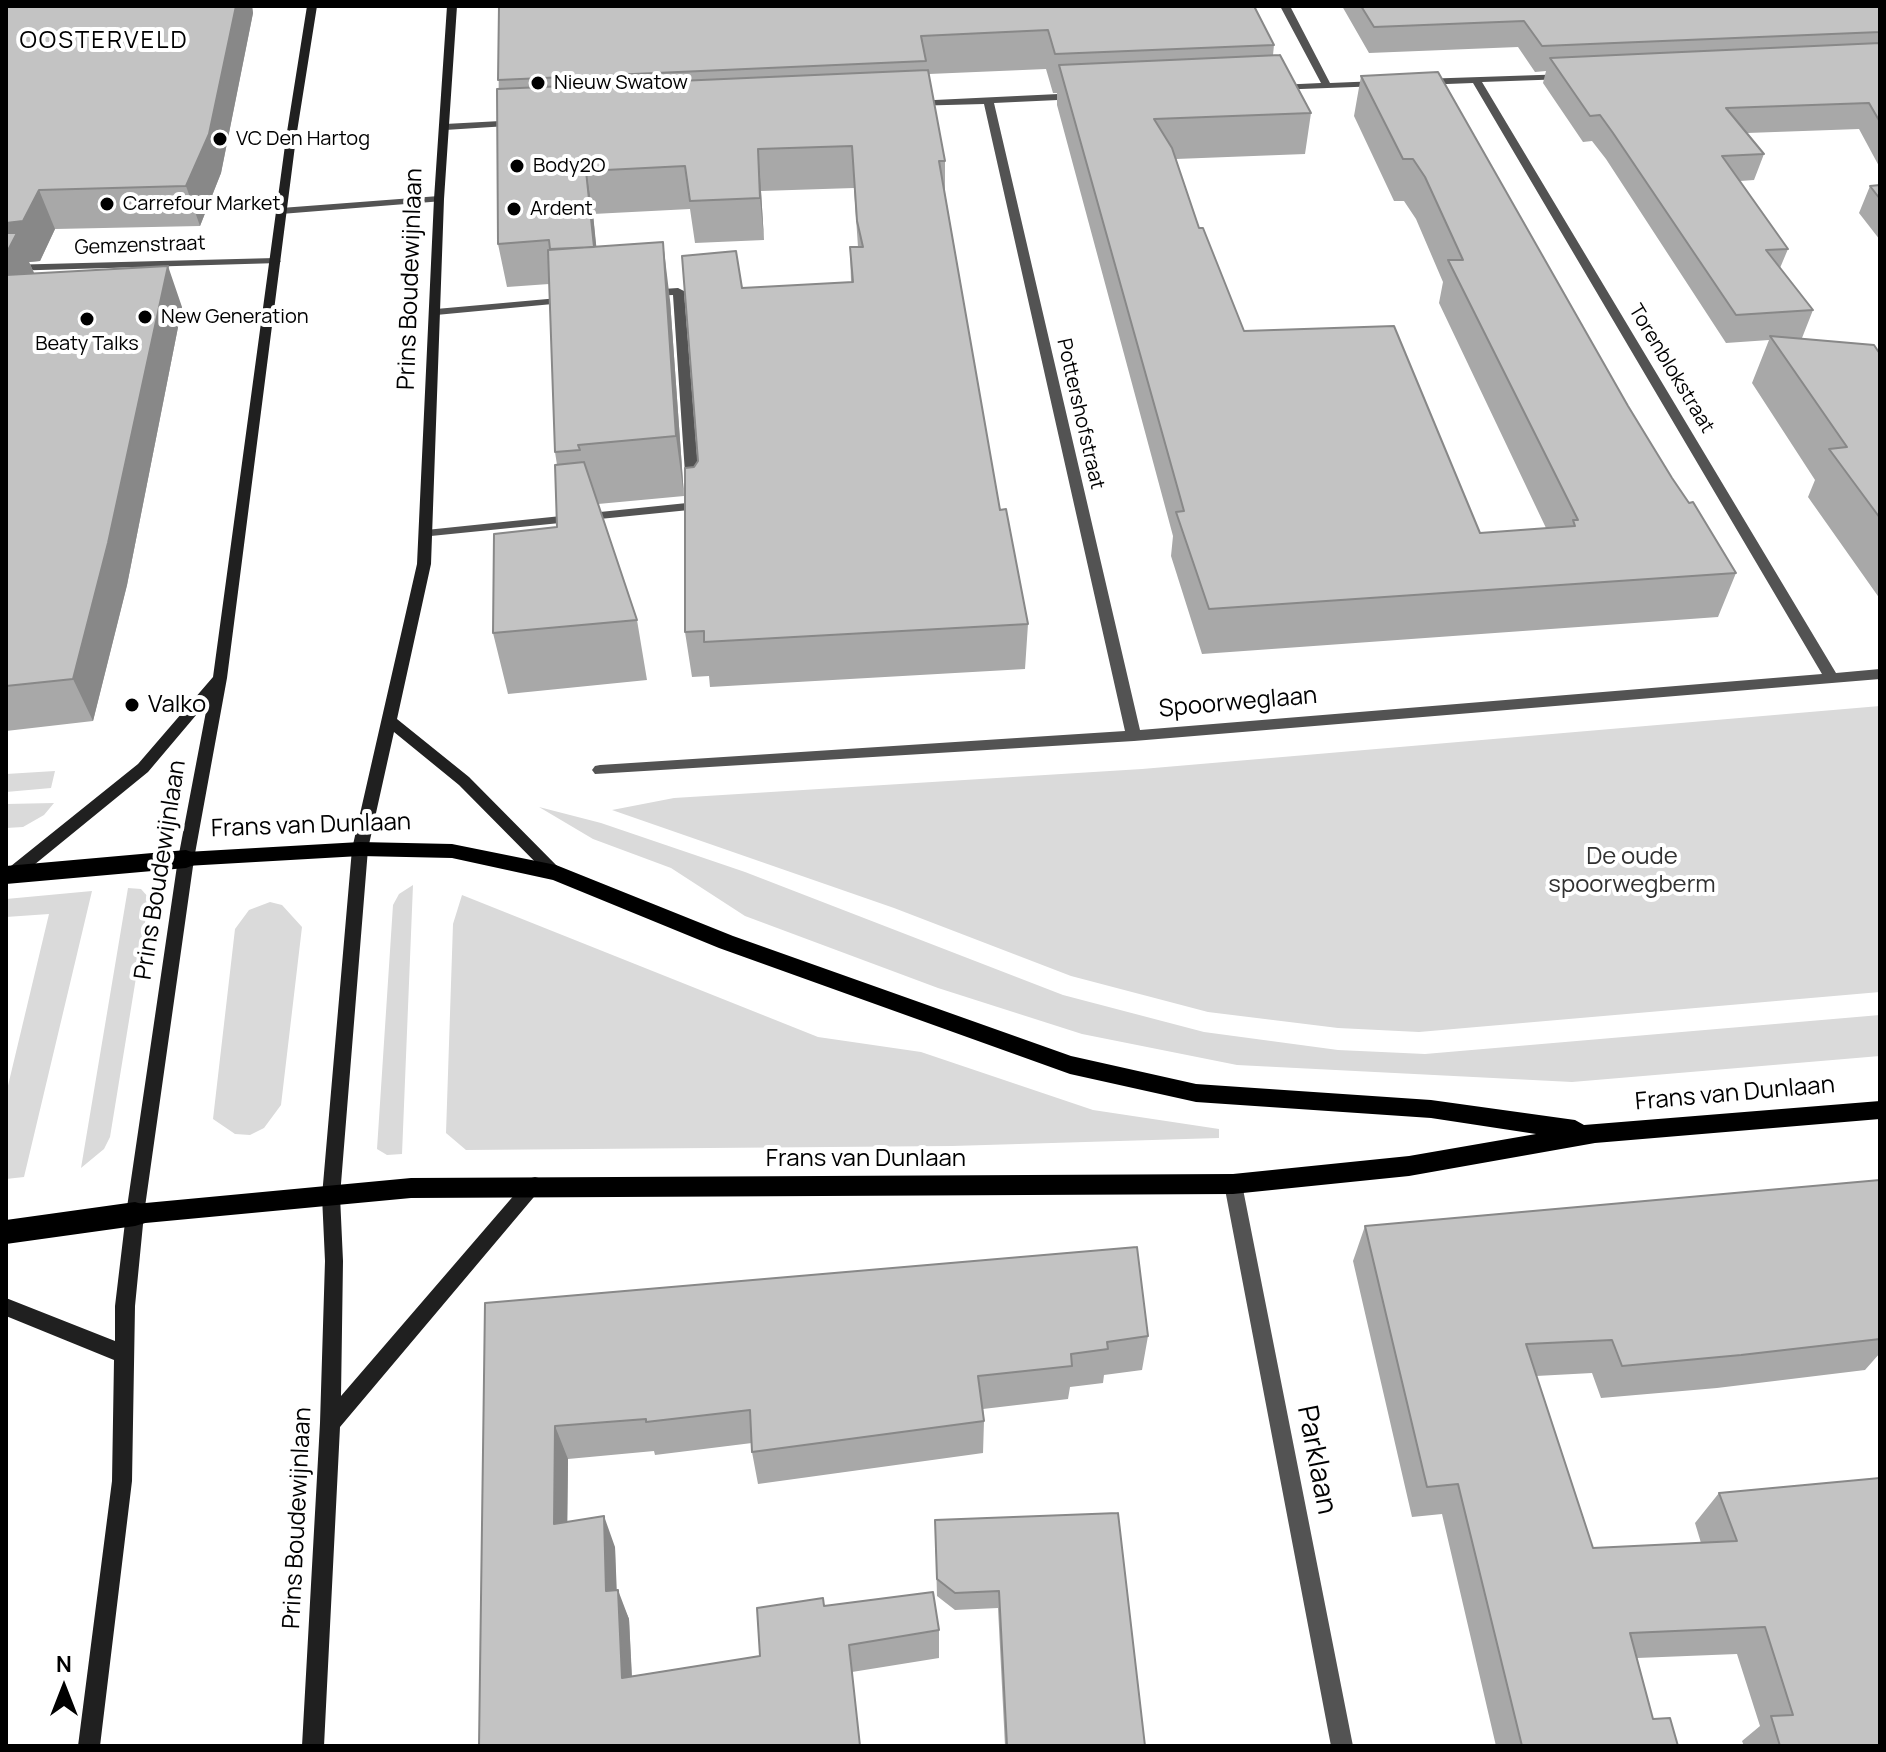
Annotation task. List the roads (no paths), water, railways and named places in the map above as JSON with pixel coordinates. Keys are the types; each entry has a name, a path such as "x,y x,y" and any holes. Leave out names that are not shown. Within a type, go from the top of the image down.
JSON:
{"highway":[{"path":"8,874 186,859"},
{"path":"6,1232 135,1214"}],"main road":[{"name":"Prins Boudewijnlaan","path":"89,1746 122,1481 123,1354 135,1214 186,859 220,678 281,211 312,6"},
{"name":"Prins Boudewijnlaan","path":"313,1746 330,1423 334,1261 331,1196 360,849 424,564 439,199 452,6"},
{"path":"8,874 143,768 220,678"},
{"path":"388,720 464,781 556,873"},
{"name":"Frans van Dunlaan","path":"186,859 360,849 452,851 556,873 726,942 1070,1065 1196,1093 1431,1109 1595,1133"},
{"name":"Frans van Dunlaan","path":"135,1214 411,1188 1233,1184 1409,1166 1595,1133 1880,1110"},
{"path":"330,1423 535,1185"},
{"path":"6,1307 123,1354"}],"street":[{"path":"1285,6 1327,86"},
{"path":"1402,83 1585,75"},
{"name":"Torenblokstraat","path":"1476,80 1832,678"},
{"path":"1265,88 1387,83"},
{"path":"909,104 1096,96"},
{"name":"Pottershofstraat","path":"988,100 1134,736"},
{"path":"445,127 529,122"},
{"path":"281,211 439,199"},
{"name":"Gemzenstraat","path":"6,268 275,261"},
{"path":"426,534 694,506 678,291 632,295"},
{"path":"436,312 587,299"},
{"name":"Spoorweglaan","path":"600,770 1134,736 1880,674"},
{"name":"Parklaan","path":"1233,1184 1342,1746"}],"place":[{"name":"Nieuw Swatow","path":"538,83"},
{"name":"VC Den Hartog","path":"220,139"},
{"name":"Body2O","path":"517,166"},
{"name":"Carrefour Market","path":"107,204"},
{"name":"Ardent","path":"514,209"},
{"name":"New Generation","path":"145,317"},
{"name":"Beaty Talks","path":"87,319"},
{"name":"Valko","path":"132,705"}],"district":[{"name":"OOSTERVELD","path":"104,41"}],"park label":[{"name":"De oude spoorwegberm","path":"1632,871"}]}
